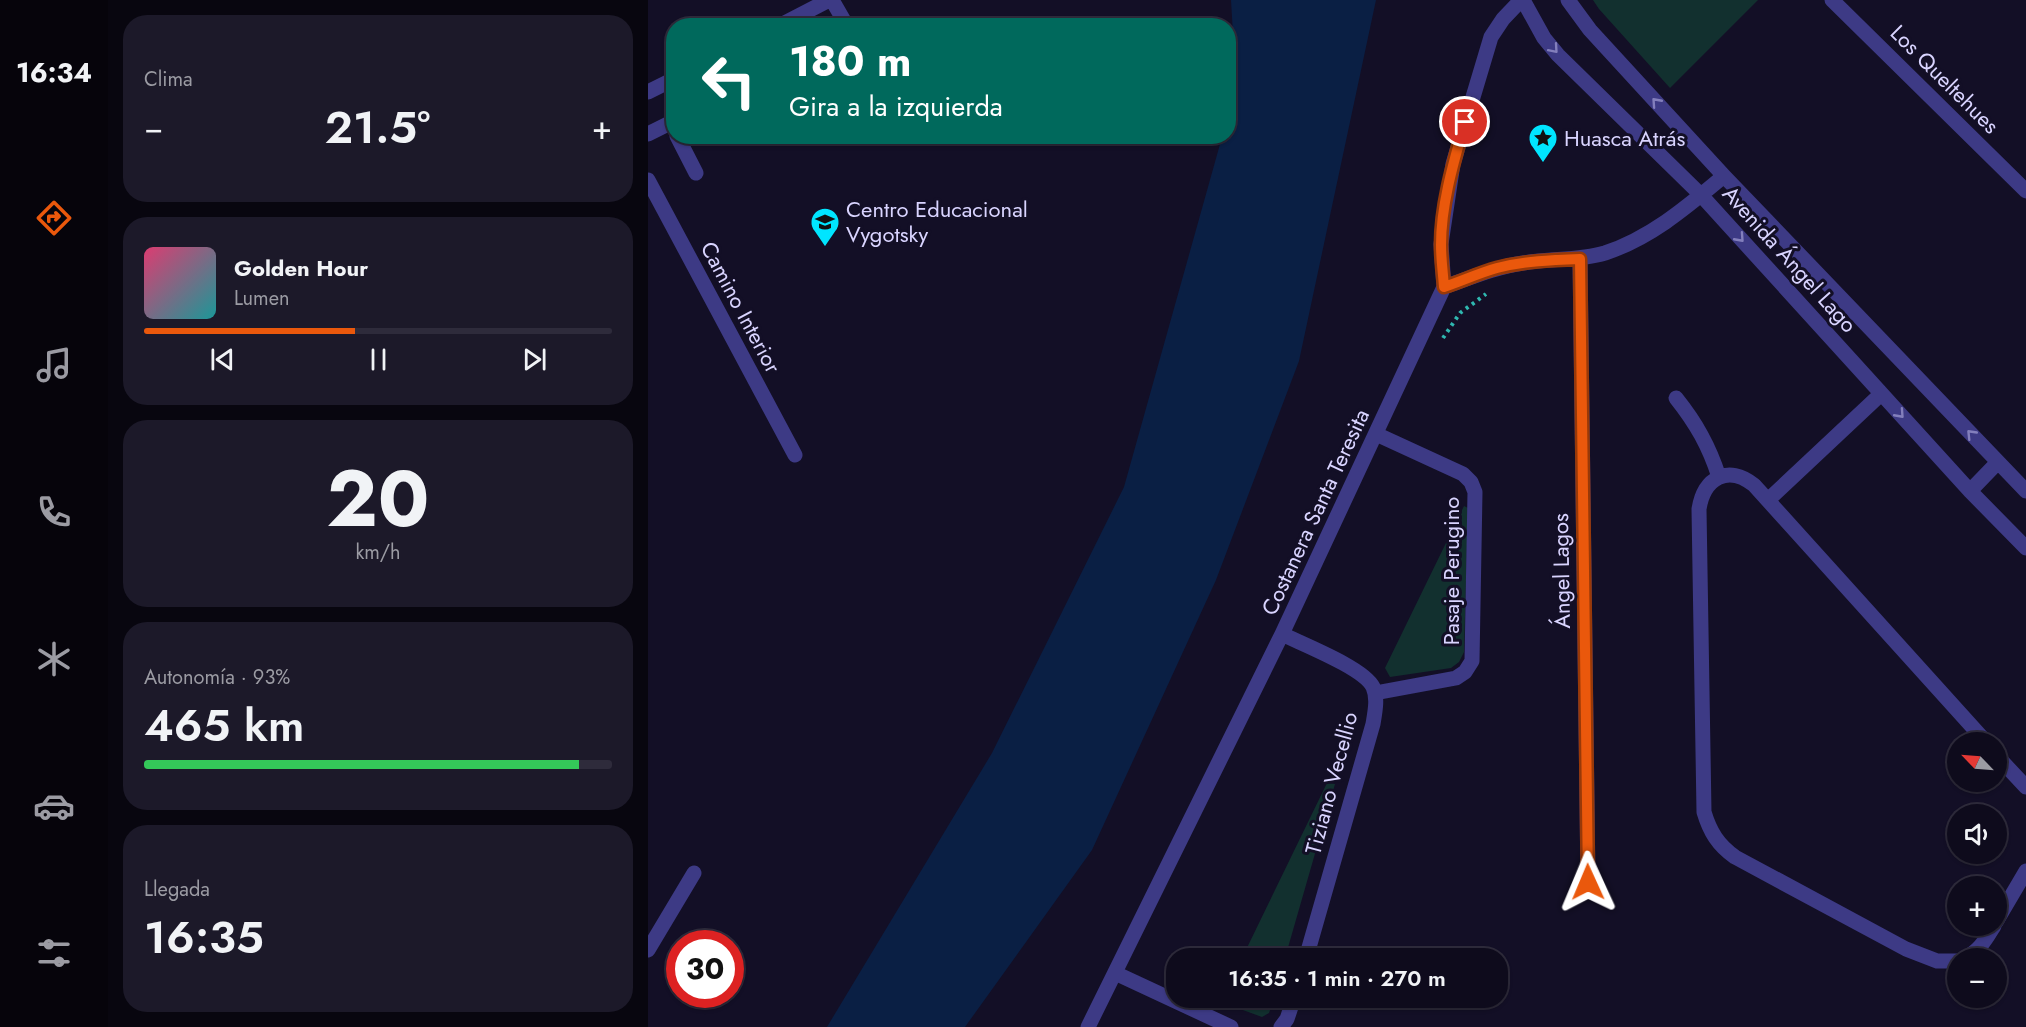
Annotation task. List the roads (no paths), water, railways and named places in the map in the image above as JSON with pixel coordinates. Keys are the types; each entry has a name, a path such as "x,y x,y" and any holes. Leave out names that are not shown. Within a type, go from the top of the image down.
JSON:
{"street":[{"path":"795,18 831,0 841,18"},
{"name":"Avenida Ángel Lago","path":"1522,0 1544,38 1558,55 1701,195 1881,394 2026,548"},
{"name":"Costanera Santa Teresita","path":"1088,1027 1282,634 1444,287 1441,244 1452,165 1491,37 1503,19 1522,0"},
{"name":"Avenida Ángel Lago","path":"1568,0 1590,30 1724,176 2026,491"},
{"name":"Los Queltehues","path":"1833,0 2026,190"},
{"path":"648,92 666,83"},
{"path":"648,134 666,130"},
{"path":"682,144 696,173"},
{"path":"1444,287 1497,268 1544,260 1580,259 1628,244 1651,232 1724,176"},
{"name":"Camino Interior","path":"648,180 795,455"},
{"name":"Ángel Lagos","path":"1580,259 1588,882"},
{"path":"1768,500 1881,394"},
{"path":"1676,398 1703,435 1719,477"},
{"name":"Pasaje Perugino","path":"1375,693 1455,678 1466,672 1472,661 1475,492 1471,482 1462,474 1377,434"},
{"path":"1970,490 1998,462"},
{"path":"1947,961 1937,961 1905,949 1735,857 1714,837 1708,825 1704,812 1699,509 1704,491 1710,482 1728,474 1747,479 1977,732"},
{"name":"Tiziano Vecellio","path":"1282,634 1362,674 1375,693 1372,724 1309,948"},
{"path":"2007,766 2026,788"},
{"path":"2007,903 2026,871"},
{"path":"649,946 694,873"},
{"path":"1115,973 1231,1027"},
{"path":"1281,1027 1292,1008"}],"water":[{"path":"1231,0 1376,0 1299,361 1216,580 1092,850 965,1027 827,1027 992,753 1124,487 1220,144 1236,144 1236,18 1232,18"}],"place":[{"name":"Huasca Atrás","path":"1543,164"},
{"name":"Centro Educacional Vygotsky","path":"825,248"}]}
